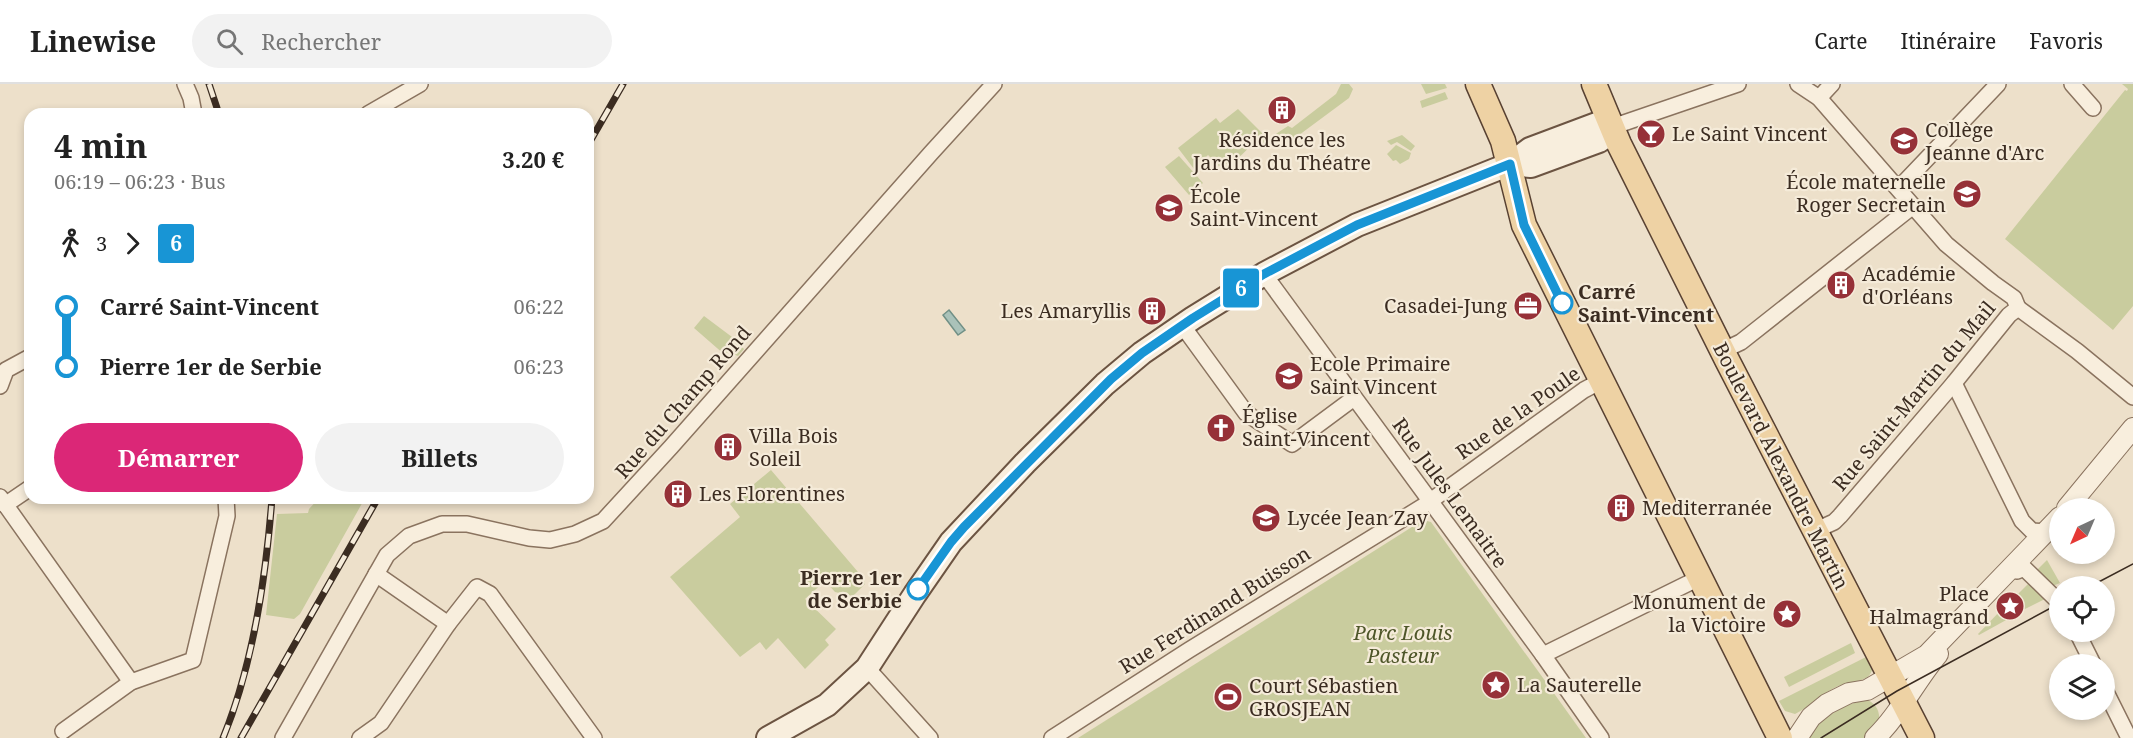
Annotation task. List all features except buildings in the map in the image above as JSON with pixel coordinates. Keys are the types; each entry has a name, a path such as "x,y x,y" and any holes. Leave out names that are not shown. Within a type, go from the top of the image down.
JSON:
{"main road":[{"path":"1478,84 1500,134 1510,164 1524,225 1780,738"},
{"name":"Boulevard Alexandre Martin","path":"1594,84 1612,127 1722,351 1922,738"},
{"path":"768,738 826,705 867,668 915,594 964,527 1111,379 1182,325 1264,274 1357,225 1510,164 1530,149 1602,122 1612,127"}],"street":[{"path":"186,84 193,108"},
{"path":"378,108 420,84"},
{"path":"1612,127 1738,84"},
{"path":"1798,84 1819,98 1946,243 2016,303 2133,397"},
{"path":"1819,98 1832,84"},
{"path":"1899,188 1998,84"},
{"path":"2072,84 2092,108"},
{"name":"Rue du Champ Rond","path":"283,738 387,555 409,536 442,524 467,524 529,538 550,540 589,529 606,518 991,85"},
{"path":"1722,351 1741,342 1913,206"},
{"name":"Rue Jules Lemaitre","path":"1264,274 1543,655 1601,738"},
{"name":"Rue Saint-Martin du Mail","path":"1814,531 1834,522 1840,516 1954,383 2009,315 2016,303"},
{"path":"1182,325 1246,413 1292,444 1354,398"},
{"path":"0,386 3,368 24,359"},
{"name":"Rue de la Poule","path":"1431,501 1584,390 1601,381"},
{"path":"1954,383 2022,521 2046,527"},
{"path":"2075,498 2133,428"},
{"path":"24,491 3,501 131,682"},
{"name":"Rue Ferdinand Buisson","path":"1052,738 1165,665 1431,501"},
{"path":"63,731 131,682 193,660 227,516 226,504"},
{"path":"1875,738 1904,704 1932,661 2025,564 2046,527"},
{"path":"1885,667 1932,651 1995,586 2046,527"},
{"path":"1867,690 1885,667 1892,662 1906,661 1926,650 2046,527"},
{"path":"2025,564 2049,591"},
{"path":"376,574 448,624"},
{"path":"1543,655 1699,578"},
{"path":"360,738 381,723 448,624 477,587 490,594 594,738"},
{"path":"867,668 930,738"},
{"path":"1797,738 1811,717 1827,704 1849,693 1867,690 1904,704"},
{"path":"2115,710 2129,738"}],"green space":[{"path":"1341,84 1349,84 1353,89 1349,98 1295,138 1283,144 1252,142 1234,161 1219,166 1208,155 1194,169 1178,148 1216,118 1220,123 1238,109 1268,139 1288,126 1292,128 1336,94"},
{"path":"1421,84 1445,84 1447,88 1426,94"},
{"path":"2122,84 2133,84 2133,306 2113,330 2005,239 2125,90 2127,91 2128,89"},
{"path":"1445,92 1448,99 1422,108 1420,101"},
{"path":"1402,135 1415,146 1411,151 1397,142 1391,145 1387,141"},
{"path":"1396,145 1411,153 1409,159 1400,164 1396,160 1393,161 1387,154"},
{"path":"1179,156 1203,183 1189,195 1165,167"},
{"path":"704,316 744,349 738,356 728,352 725,355 694,328"},
{"path":"771,470 864,579 865,584 853,596 835,592 825,581 805,599 836,629 825,640 829,645 805,669 778,638 766,650 760,642 740,657 670,577 740,517 730,504"},
{"path":"314,504 362,504 300,614 294,619 266,615 277,514 308,513"},
{"name":"Parc Louis Pasteur","path":"1423,520 1431,522 1586,738 1078,738"},
{"path":"2047,560 2056,576 2049,576 2049,586 2037,570"},
{"path":"2030,582 2047,598 2021,611 2014,598"},
{"path":"2003,608 2008,619 1979,635 1978,634"},
{"path":"1851,643 1855,653 1789,687 1784,677"},
{"path":"1868,656 1873,667 1867,677 1832,689 1795,714 1785,711 1779,701"},
{"path":"1868,700 1877,709 1879,721 1864,738 1809,738 1810,733 1816,727 1836,711"}],"shaded area":[{"path":"949,310 965,330 958,335 943,315"}],"tram line":[{"path":"2110,576 2133,564"},
{"path":"1821,738 1897,691 2049,609"}],"railway":[{"path":"209,84 217,108"},
{"path":"594,135 623,84"},
{"path":"223,738 250,651 262,589 271,504"},
{"path":"241,738 375,504"}],"bus line":[{"name":"6","path":"918,589 964,527 1025,463 1111,379 1142,353 1264,274 1357,225 1510,164 1524,225 1562,303"}],"place":[{"name":"Résidence les Jardins du Théatre","path":"1282,110"},
{"name":"Le Saint Vincent","path":"1651,134"},
{"name":"Collège Jeanne d'Arc","path":"1904,141"},
{"name":"École maternelle Roger Secretain","path":"1967,194"},
{"name":"École Saint-Vincent","path":"1169,208"},
{"name":"Académie d'Orléans","path":"1841,285"},
{"name":"Carré Saint-Vincent","path":"1562,303"},
{"name":"Casadei-Jung","path":"1528,306"},
{"name":"Les Amaryllis","path":"1152,311"},
{"name":"Ecole Primaire Saint Vincent","path":"1289,376"},
{"name":"Église Saint-Vincent","path":"1221,428"},
{"name":"Villa Bois Soleil","path":"728,447"},
{"name":"Les Florentines","path":"678,494"},
{"name":"Mediterranée","path":"1621,508"},
{"name":"Lycée Jean Zay","path":"1266,518"},
{"name":"Pierre 1er de Serbie","path":"918,589"},
{"name":"Place Halmagrand","path":"2010,606"},
{"name":"Monument de la Victoire","path":"1787,614"},
{"name":"La Sauterelle","path":"1496,685"},
{"name":"Court Sébastien GROSJEAN","path":"1228,697"}]}
